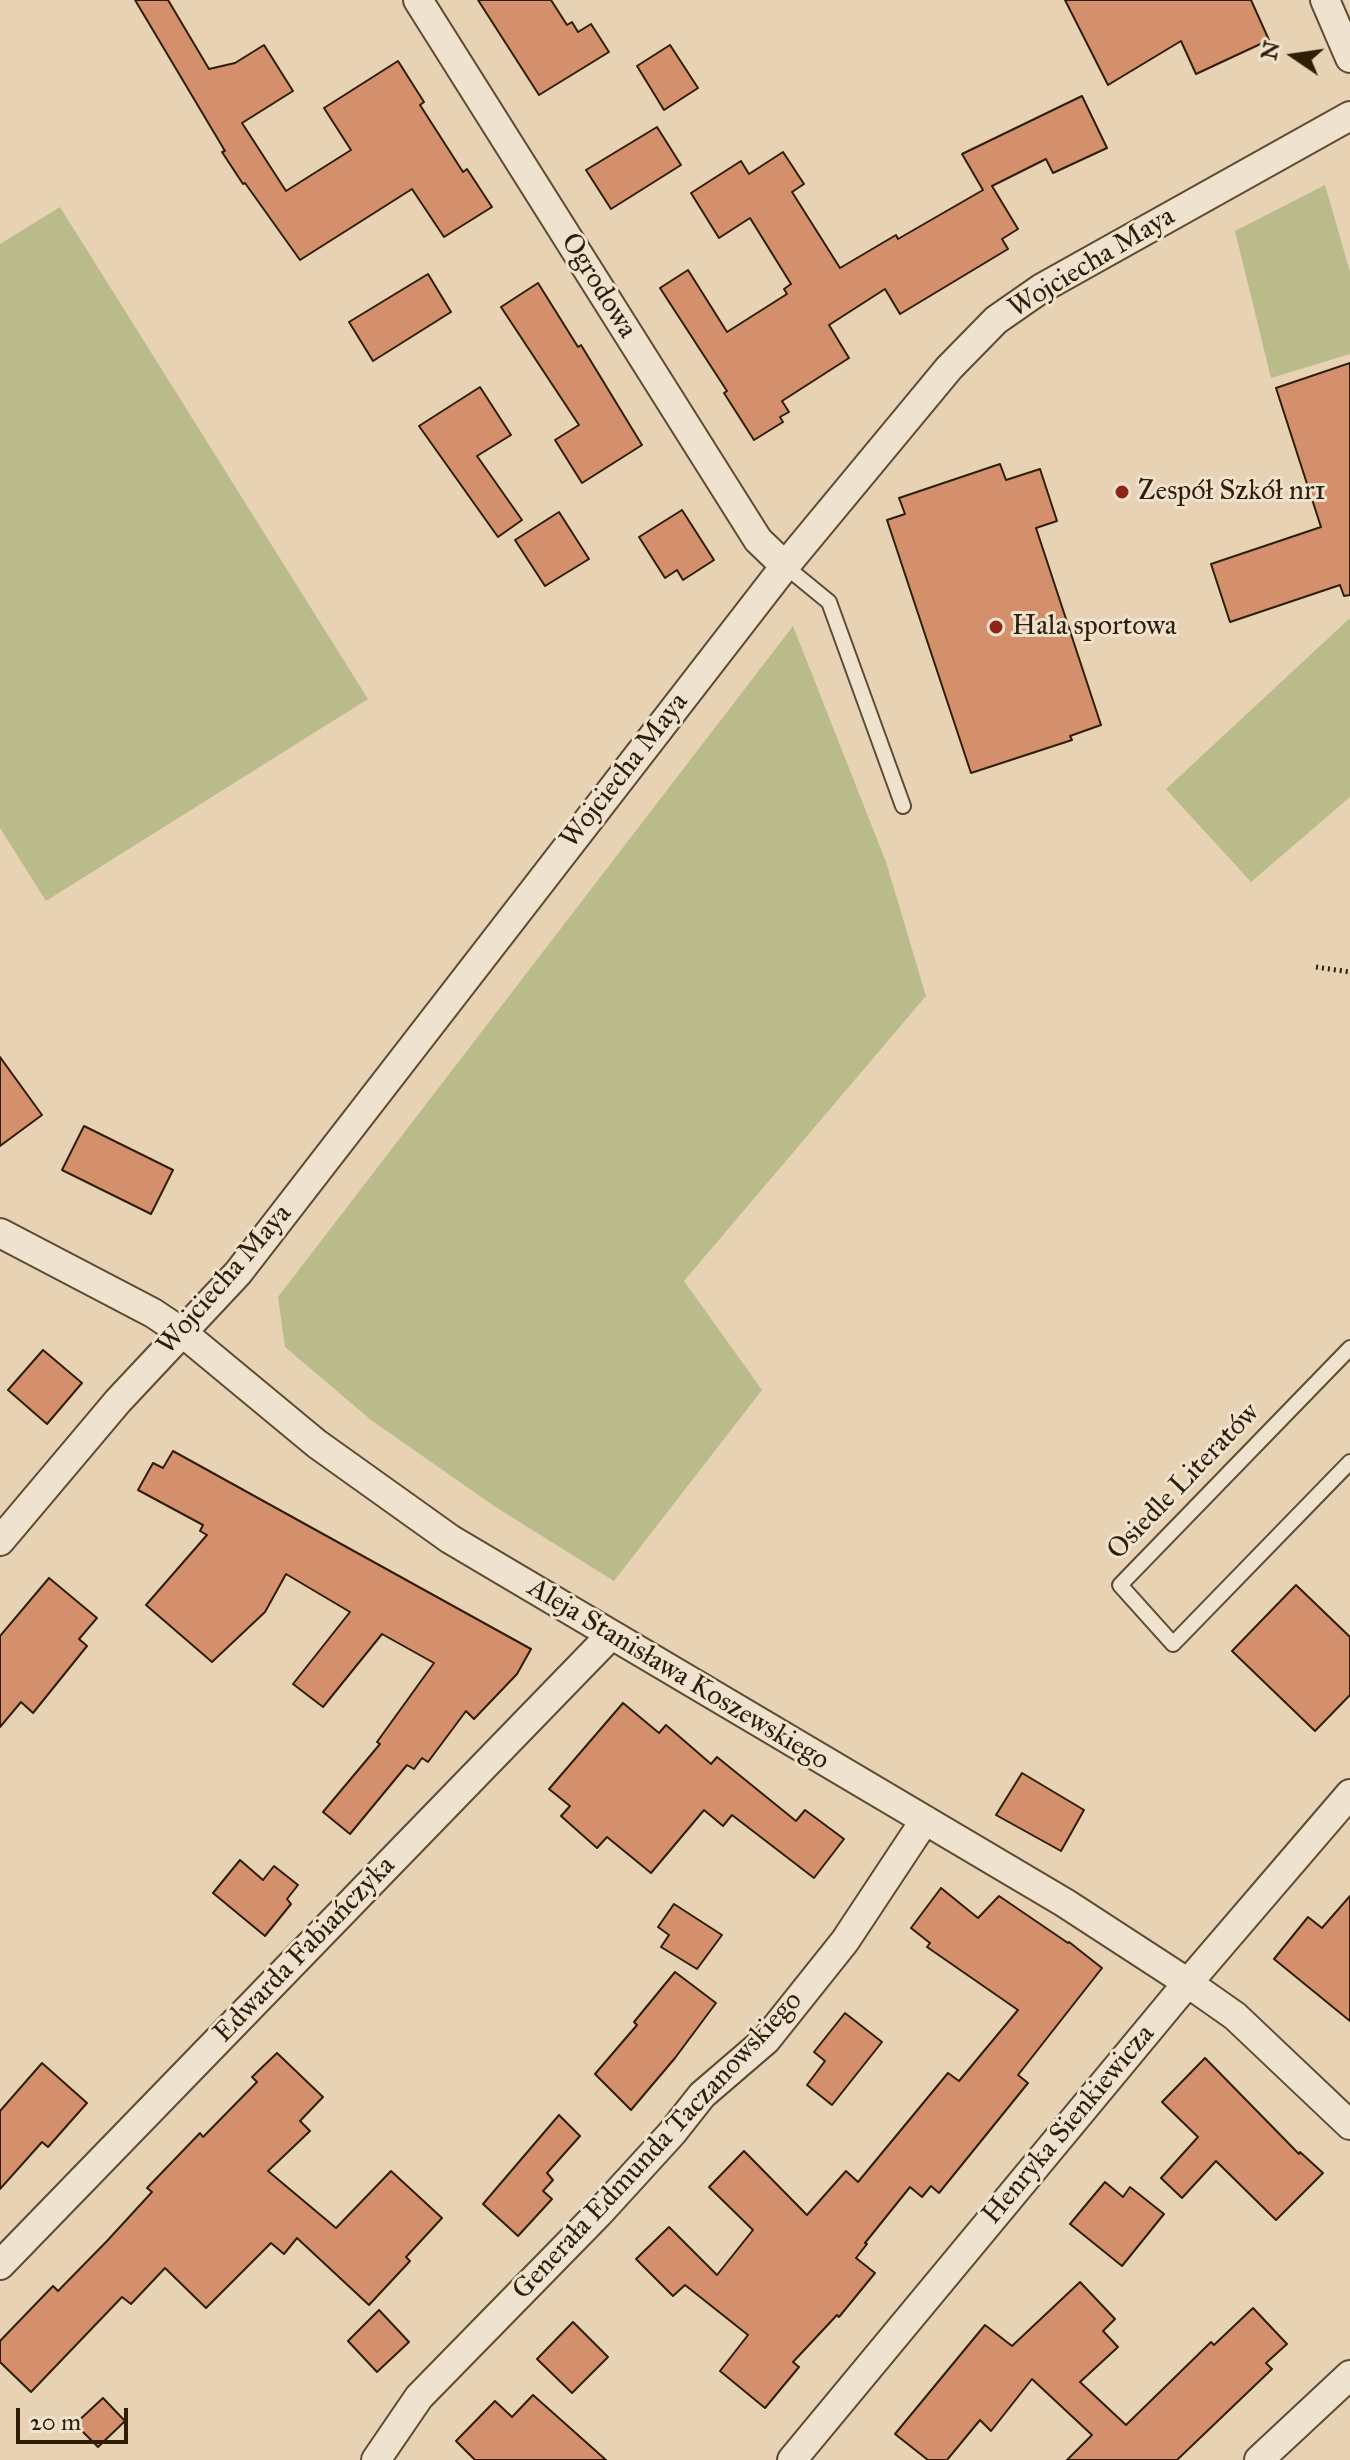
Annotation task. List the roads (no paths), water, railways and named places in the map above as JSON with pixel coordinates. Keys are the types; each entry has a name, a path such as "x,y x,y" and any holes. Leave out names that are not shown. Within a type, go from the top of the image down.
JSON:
{"street":[{"name":"Ogrodowa","path":"418,0 758,540 785,566"},
{"path":"1325,0 1350,58"},
{"name":"Wojciecha Maya","path":"0,1541 118,1401 238,1273 785,566 949,368 996,320 1042,288 1350,116"},
{"name":"Aleja Stanisława Koszewskiego","path":"0,1233 153,1313 183,1333 317,1444 450,1539 1065,1903 1188,1983 1235,2016 1350,2125"},
{"name":"Edwarda Fabiańczyka","path":"0,2265 611,1635"},
{"name":"Henryka Sienkiewicza","path":"792,2460 1188,1983 1350,1794"},
{"name":"Generała Edmunda Taczanowskiego","path":"376,2460 419,2397 599,2213 702,2095 766,2040 845,1941 925,1820"},
{"path":"1259,2460 1350,2375"}],"lane":[{"path":"785,566 829,602 903,806"},
{"name":"Osiedle Literatów","path":"1350,1348 1120,1585 1173,1644 1350,1462"}],"place":[{"name":"Zespół Szkół nr1","path":"1122,492"},
{"name":"Hala sportowa","path":"996,627"}]}
